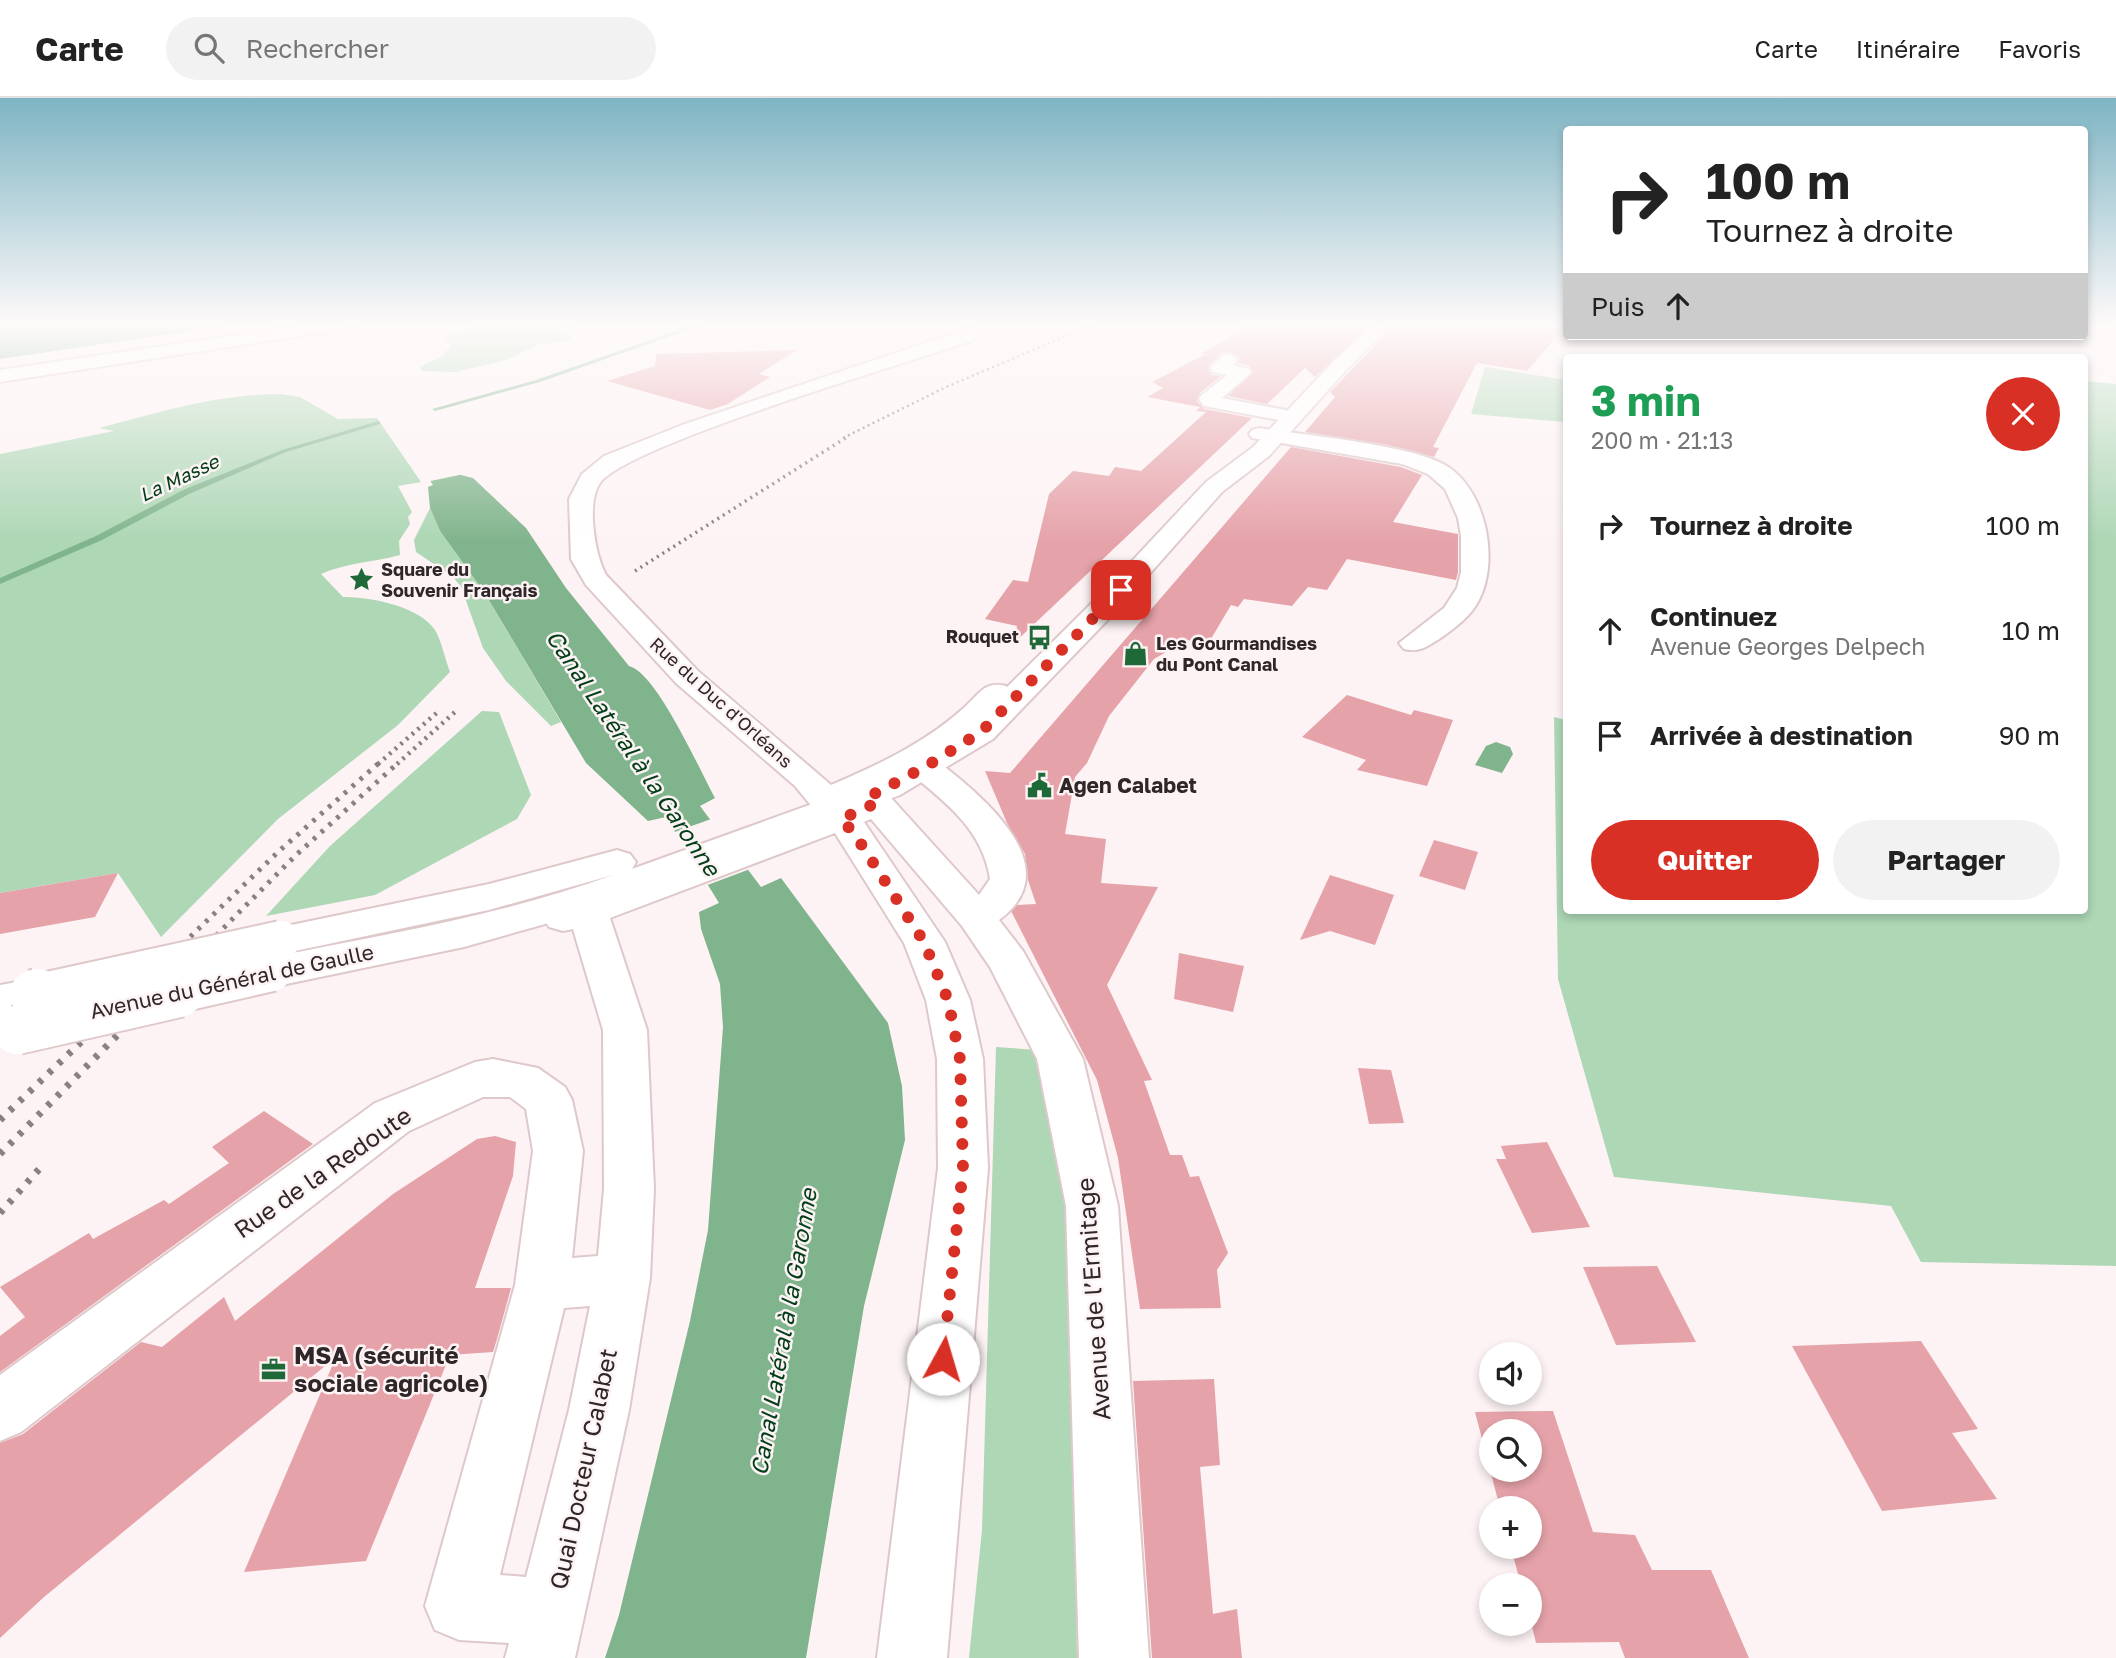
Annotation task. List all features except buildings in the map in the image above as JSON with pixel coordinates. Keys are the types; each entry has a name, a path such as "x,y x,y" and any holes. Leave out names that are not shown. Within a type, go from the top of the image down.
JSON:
{"main road":[{"name":"Rue du Duc d'Orléans","path":"779,397 622,456 590,479 581,499 584,559 594,579 687,677 837,806"},
{"path":"1212,397 1209,399 1211,402 1271,428 1405,458 1427,465 1452,483 1475,537 1472,586 1455,613 1414,643"},
{"path":"837,806 918,762 981,732 1010,705 1035,674 1113,598 1214,487 1230,478 1299,397"},
{"path":"1271,428 1304,397"},
{"path":"837,806 862,773 923,740 995,693 1035,674"},
{"path":"918,762 979,714 995,693"},
{"path":"918,762 981,817 1002,847 1008,886 1000,904 976,917"},
{"path":"837,806 924,942 948,1000 960,1059 963,1168 912,1658"},
{"name":"Avenue du Général de Gaulle","path":"13,1015 277,956 521,928 601,892 837,806"},
{"name":"Avenue de l’Ermitage","path":"837,806 976,917 1008,961 1060,1059 1092,1206 1114,1658"},
{"path":"277,956 489,897 601,892"},
{"name":"Quai Docteur Calabet","path":"547,1635 599,1410 623,1278 629,1189 625,1030 601,892"},
{"name":"Rue de la Redoute","path":"0,1410 392,1117 475,1080 493,1077 522,1081 548,1100 558,1151 542,1285 459,1606 547,1635"},
{"path":"542,1285 623,1278"}],"shaded area":[{"path":"234,397 299,397 338,419 377,418 421,482 398,486 412,512 408,517 410,524 399,541 400,555 340,567 321,574 343,597 393,604 428,622 435,630 450,672 398,725 278,819 161,937 118,873 0,893 0,454 114,431 99,428 189,405"},
{"path":"1476,397 1563,397 1563,422 1471,414"},
{"path":"2088,397 2116,397 2116,1266 1921,1262 1891,1206 1614,1177 1558,979 1554,717 1563,719 1563,914 2088,914"},
{"path":"430,508 440,531 484,592 561,722 551,726 506,681 483,648 461,587 453,577 416,552 414,540"},
{"path":"482,711 499,712 531,795 517,819 375,895 266,916 330,846"},
{"path":"996,1047 1037,1050 1070,1204 1077,1658 969,1658 982,1530"}],"water":[{"name":"Canal Latéral à la Garonne","path":"373,397 390,397 461,475 473,478 526,528 566,588 629,666 640,673 665,704 715,798 700,806 761,887 781,878 888,1023 902,1086 905,1140 864,1306 806,1658 605,1658 619,1615 690,1321 708,1230 723,1027 720,984 701,929 699,912 719,903 666,817 648,821 586,763 484,592 440,531 430,508 428,487 433,485"},
{"path":"1496,742 1510,747 1513,754 1502,773 1475,765 1486,746"}],"pier":[{"path":"369,397 407,397 464,474 426,482"},
{"path":"714,818 750,869 705,886 672,833"}],"waterway":[{"name":"La Masse","path":"435,409 480,397"},
{"name":"La Masse","path":"0,581 99,538 186,492 284,451 378,423"}],"railway":[{"path":"843,438 926,397"},
{"path":"635,571 847,437"},
{"path":"378,764 440,710"},
{"path":"397,764 455,712"},
{"path":"130,995 278,852 380,762"},
{"path":"157,995 295,856 399,762"},
{"path":"0,1120 132,993"},
{"path":"0,1154 159,993"},
{"path":"0,1213 41,1167"}],"place":[{"name":"Square du Souvenir Français","path":"361,580"},
{"name":"Rouquet","path":"1039,637"},
{"name":"Les Gourmandises du Pont Canal","path":"1136,654"},
{"name":"Agen Calabet","path":"1039,786"},
{"name":"MSA (sécurité sociale agricole)","path":"274,1370"}],"route":[{"path":"943,1359 963,1168 960,1059 948,1000 924,942 854,833 841,819 876,803 870,796 925,767 981,732 1010,705 1035,674 1121,590"}]}
